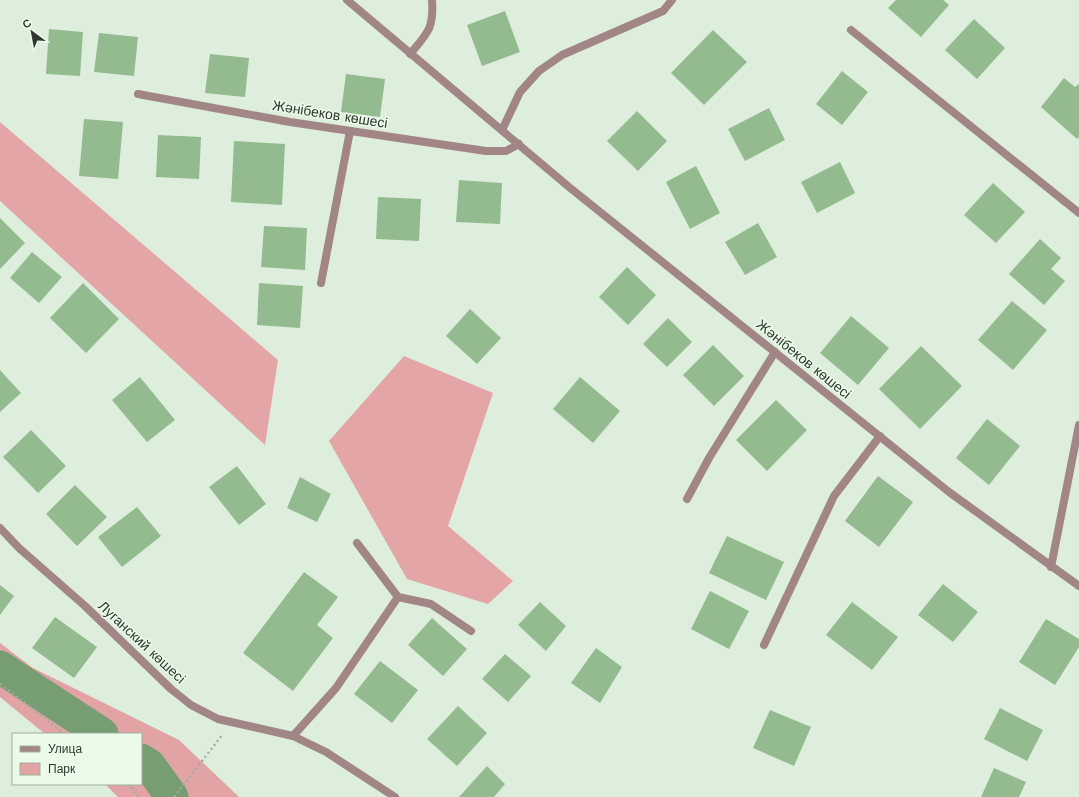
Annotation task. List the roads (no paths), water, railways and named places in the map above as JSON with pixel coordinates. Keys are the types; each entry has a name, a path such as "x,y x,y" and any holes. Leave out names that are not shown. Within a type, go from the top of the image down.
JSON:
{"street":[{"name":"Жәнібеков көшесі","path":"347,0 518,144 949,492 1079,586"},
{"path":"410,54 428,33 433,17 432,0"},
{"path":"502,130 520,92 538,71 562,55 663,11 672,0"},
{"path":"851,30 1079,213"},
{"name":"Жәнібеков көшесі","path":"138,94 350,131 486,151 506,151 518,144"},
{"path":"321,283 350,131"},
{"path":"687,499 709,458 775,352"},
{"path":"1051,567 1079,425"},
{"path":"764,645 834,496 880,436"},
{"name":"Луганский көшесі","path":"0,528 18,548 85,606 172,689 191,705 218,719 291,736 326,752 376,783 395,797"},
{"path":"357,543 398,597 432,604 471,631"},
{"path":"291,736 336,688 398,597"}],"waterway":[{"path":"0,667 100,733"},
{"path":"142,761 149,765 172,797"}]}
